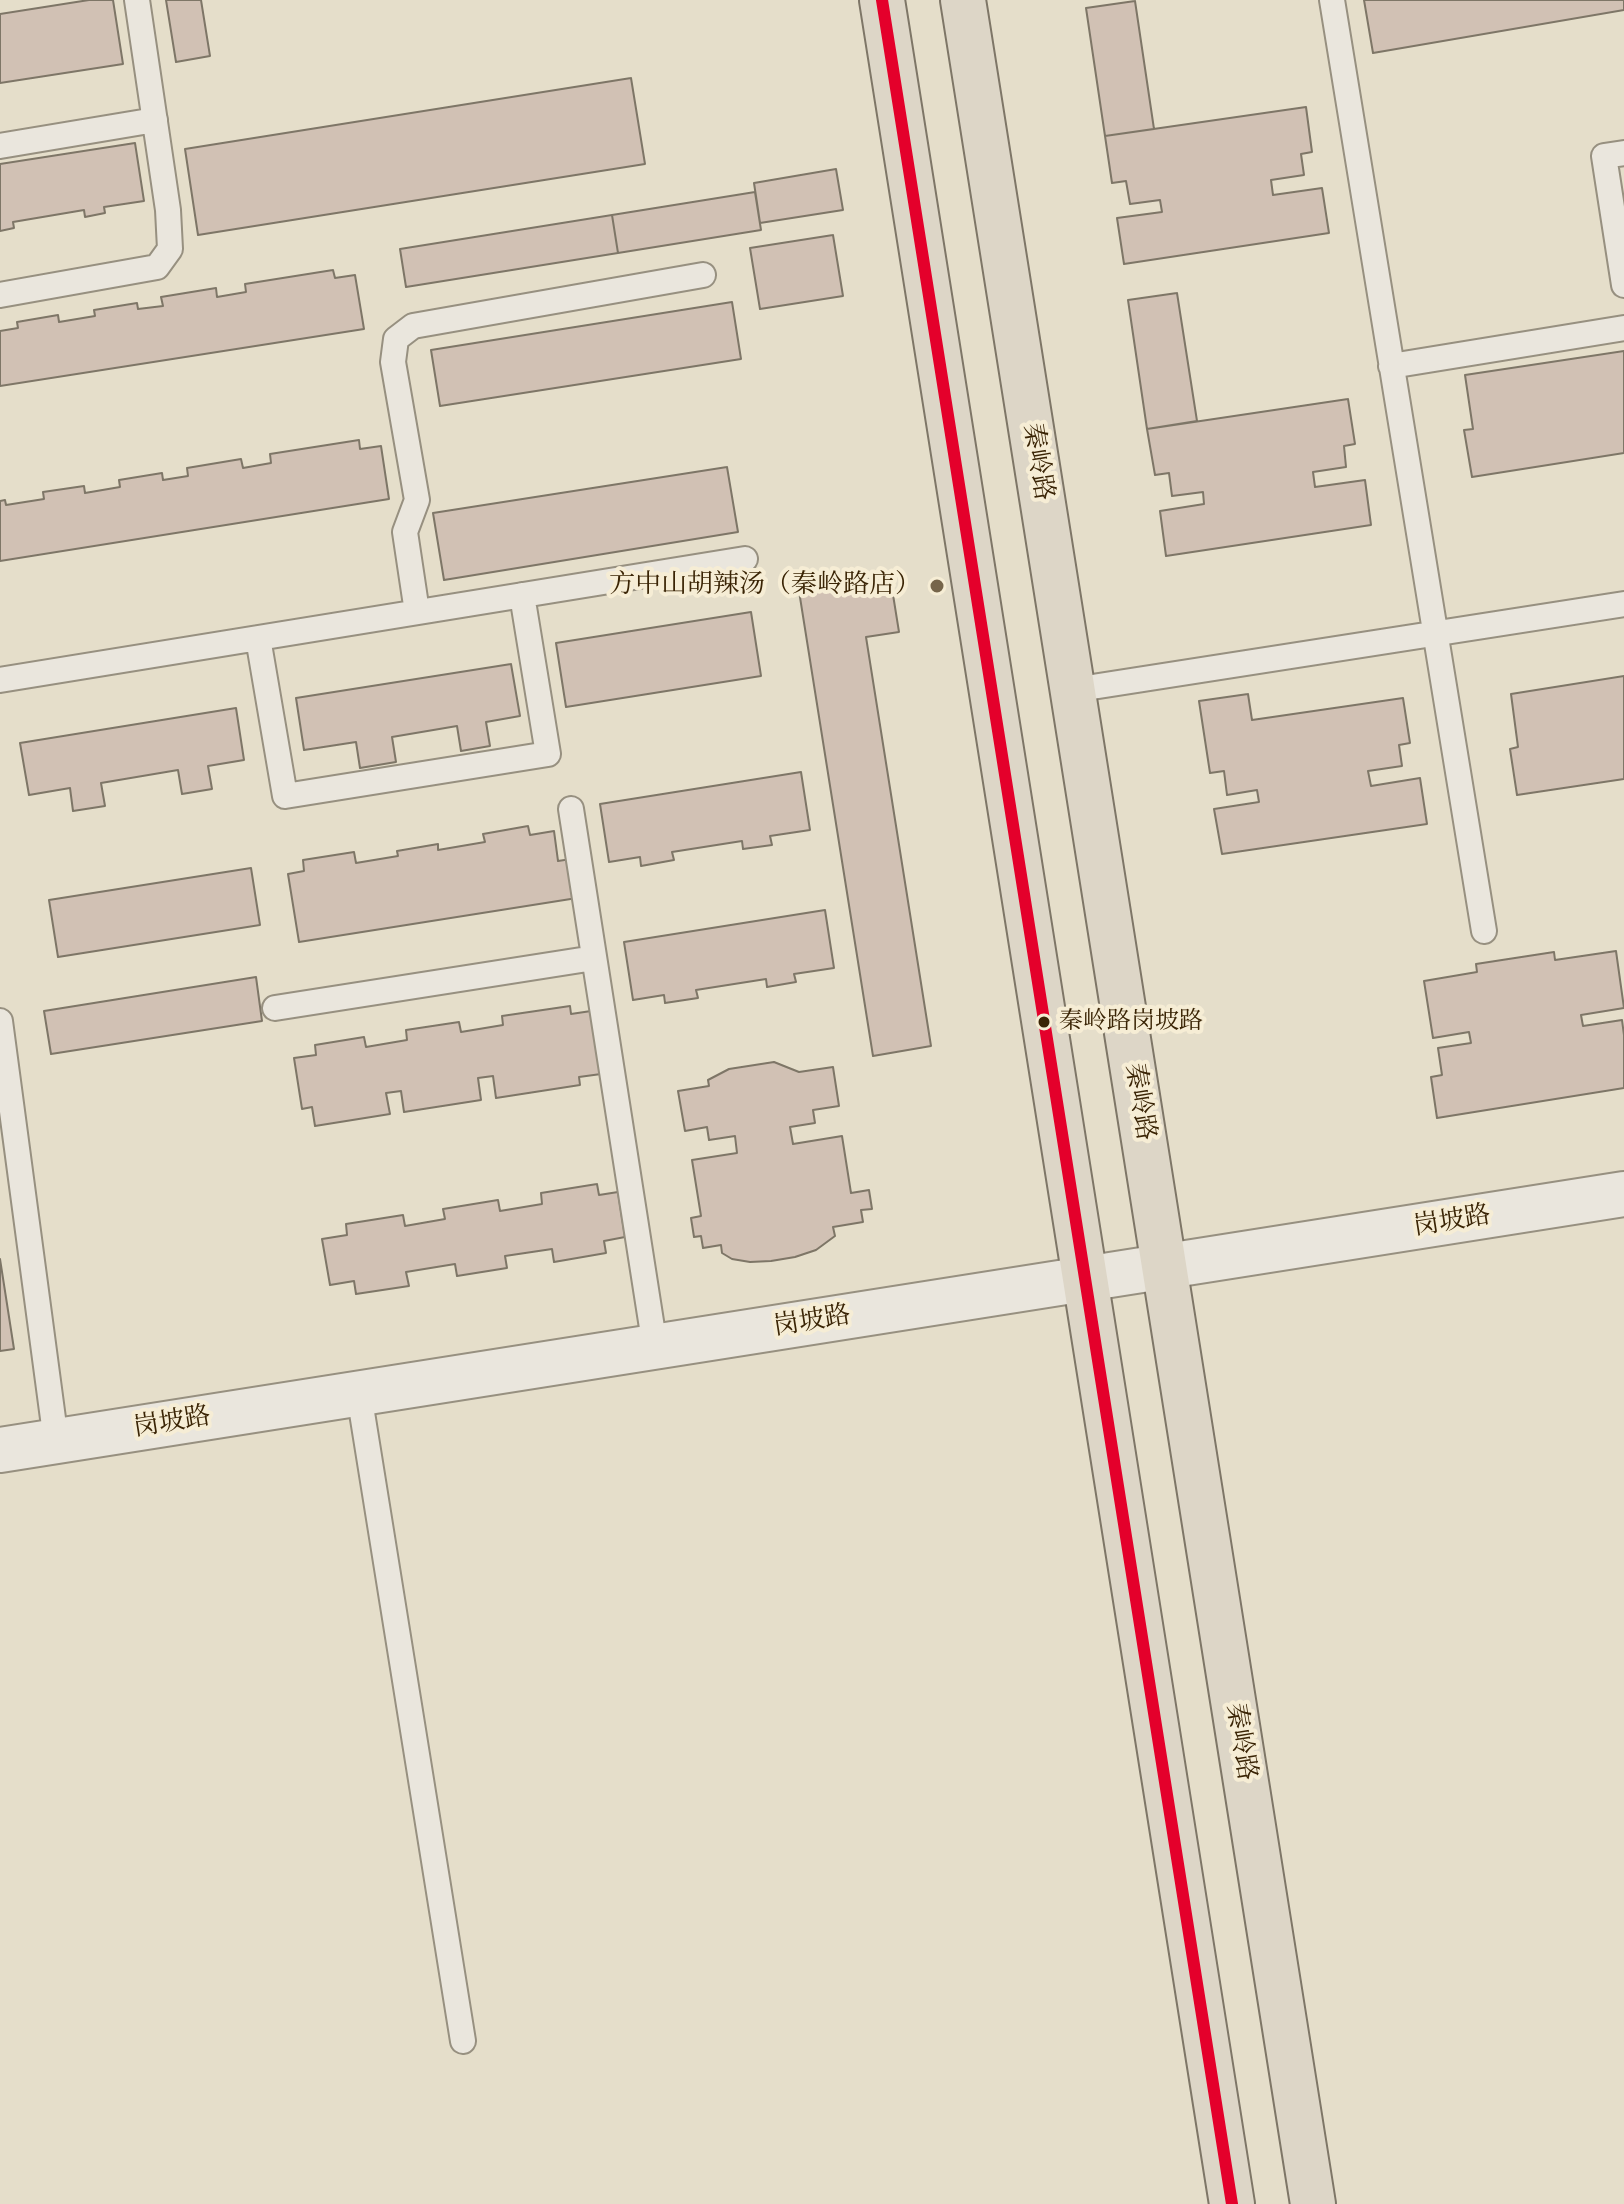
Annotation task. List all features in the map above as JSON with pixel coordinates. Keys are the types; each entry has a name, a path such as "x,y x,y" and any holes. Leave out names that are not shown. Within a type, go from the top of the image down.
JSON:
{"main road":[{"path":"882,0 1232,2204"},
{"name":"秦岭路","path":"963,0 1313,2204"}],"street":[{"name":"岗坡路","path":"0,1450 1624,1194"}],"lane":[{"path":"0,295 157,267 170,249 168,210 137,0"},
{"path":"1332,0 1484,931"},
{"path":"0,146 155,120"},
{"path":"1624,153 1604,156 1624,285"},
{"path":"417,612 405,532 417,500 393,362 396,339 413,326 703,275"},
{"path":"1391,366 1624,328"},
{"path":"0,680 745,559"},
{"path":"258,638 285,796 548,754 522,595"},
{"path":"1073,690 1624,604"},
{"path":"571,809 655,1347"},
{"path":"275,1008 594,958"},
{"path":"0,1021 56,1441"},
{"path":"359,1394 463,2041"}],"building":[{"path":"89,0 113,0 123,64 0,83 0,14"},
{"path":"166,0 201,0 210,56 176,62"},
{"path":"1364,0 1624,0 1624,10 1373,53"},
{"path":"1135,1 1154,129 1105,136 1086,8"},
{"path":"631,78 645,164 198,235 185,149"},
{"path":"1306,107 1312,152 1301,154 1304,175 1271,180 1273,195 1322,188 1329,233 1124,264 1117,218 1162,212 1160,200 1130,204 1126,181 1112,183 1105,136"},
{"path":"135,143 144,201 104,207 105,213 85,217 84,210 13,222 14,228 0,231 0,164"},
{"path":"836,169 843,210 760,223 754,183"},
{"path":"755,192 761,230 618,253 612,215"},
{"path":"612,215 618,253 406,287 400,249"},
{"path":"833,235 843,296 760,309 750,248"},
{"path":"333,270 335,278 355,275 364,329 0,386 0,331 18,328 17,322 58,315 59,322 95,316 94,310 137,303 138,309 163,306 161,297 216,288 217,297 246,292 245,284"},
{"path":"1177,293 1197,421 1147,429 1128,300"},
{"path":"732,302 741,359 440,406 431,350"},
{"path":"1624,351 1624,453 1472,477 1464,430 1473,429 1465,375"},
{"path":"1348,399 1355,444 1344,446 1346,467 1313,472 1315,487 1365,480 1371,525 1166,556 1160,511 1204,504 1203,492 1172,496 1169,473 1155,475 1147,429"},
{"path":"359,440 360,449 381,446 389,499 0,561 0,501 5,500 6,505 44,499 43,492 84,486 85,493 120,487 119,480 162,473 163,480 188,476 187,468 241,459 243,468 271,463 270,454"},
{"path":"727,467 738,532 444,580 433,513"},
{"path":"890,576 899,632 866,637 931,1046 873,1056 799,591"},
{"path":"751,612 761,676 566,707 556,643"},
{"path":"511,664 520,716 486,722 490,746 461,751 457,726 392,737 396,762 360,768 356,742 304,750 296,698"},
{"path":"1624,676 1624,779 1517,795 1510,749 1518,747 1511,694"},
{"path":"1248,694 1252,720 1403,698 1410,743 1399,745 1402,766 1368,771 1371,786 1420,778 1427,824 1222,854 1214,809 1259,802 1257,790 1227,795 1224,771 1210,773 1199,701"},
{"path":"236,708 244,760 208,766 212,789 182,794 178,770 101,783 105,806 73,811 70,788 29,795 20,743"},
{"path":"801,772 810,830 770,836 772,845 743,849 742,841 672,852 674,860 641,866 640,857 609,862 600,804"},
{"path":"528,826 530,835 554,831 558,861 571,859 577,898 299,942 288,874 304,871 303,860 354,852 356,863 398,856 397,851 438,844 438,850 485,842 483,834"},
{"path":"251,868 260,925 58,957 49,900"},
{"path":"825,910 834,968 794,974 796,982 767,987 766,979 696,990 698,998 665,1003 664,995 633,1000 624,942"},
{"path":"1616,951 1624,1008 1581,1015 1583,1026 1622,1020 1624,1088 1437,1118 1431,1077 1442,1075 1438,1048 1471,1043 1469,1032 1433,1038 1424,981 1477,972 1476,964 1554,952 1555,960"},
{"path":"256,977 262,1021 51,1054 44,1011"},
{"path":"570,1006 571,1014 591,1011 601,1074 579,1077 580,1085 496,1098 493,1076 478,1078 481,1100 404,1112 401,1091 386,1093 390,1114 315,1126 312,1107 302,1109 294,1058 316,1055 315,1045 364,1037 366,1047 407,1040 406,1030 459,1022 461,1032 503,1025 502,1016"},
{"path":"774,1062 799,1072 833,1067 839,1106 813,1110 815,1123 790,1127 793,1144 842,1136 851,1193 869,1190 872,1209 861,1210 863,1222 833,1227 835,1236 816,1250 795,1257 750,1262 732,1259 722,1253 721,1245 703,1248 701,1236 694,1237 691,1218 701,1216 692,1160 737,1153 735,1136 709,1140 707,1127 685,1131 678,1091 709,1086 708,1080 729,1069"},
{"path":"597,1184 599,1195 618,1192 625,1237 604,1241 606,1253 554,1262 552,1249 505,1256 507,1268 457,1276 455,1264 406,1272 409,1286 356,1294 354,1281 330,1285 322,1239 347,1235 346,1224 403,1215 405,1226 445,1219 443,1209 498,1200 500,1211 542,1204 541,1193"},
{"path":"0,1259 14,1349 0,1351"}],"transit line":[{"path":"882,0 1232,2204"}],"place":[{"name":"方中山胡辣汤（秦岭路店）","path":"937,586"},
{"name":"秦岭路岗坡路","path":"1044,1022"}]}
